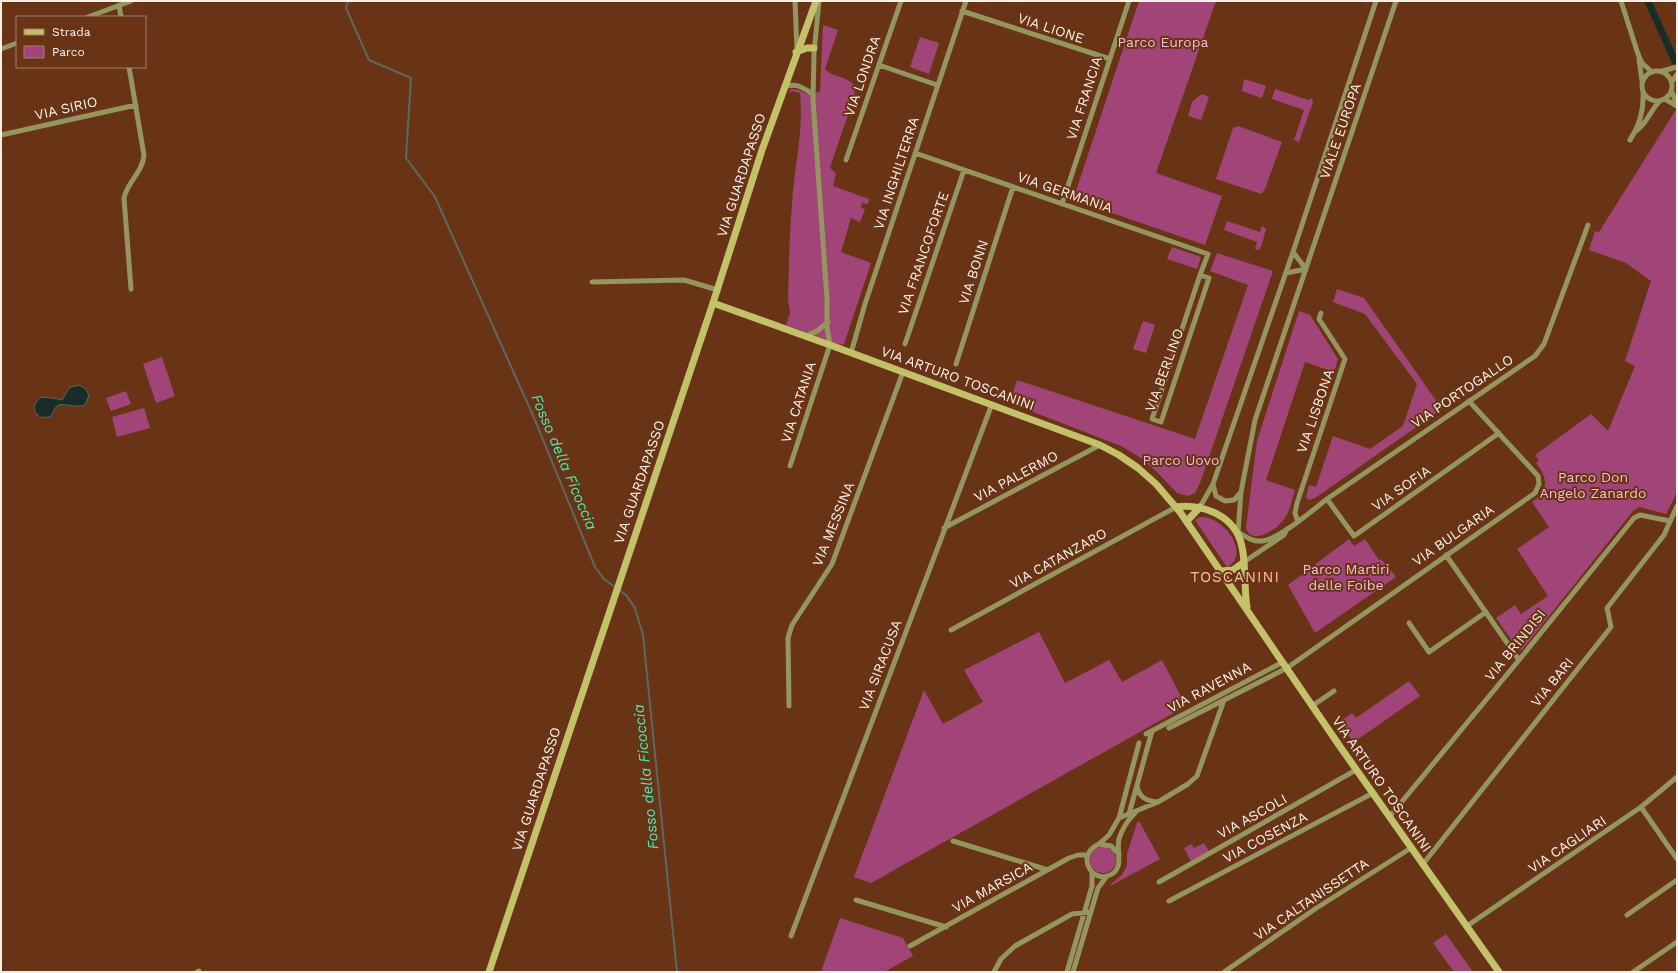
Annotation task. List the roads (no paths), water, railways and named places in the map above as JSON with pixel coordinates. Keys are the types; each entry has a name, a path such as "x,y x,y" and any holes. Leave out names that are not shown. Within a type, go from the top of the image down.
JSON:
{"street":[{"path":"91,16 131,1"},
{"path":"794,1 796,51 814,48"},
{"name":"VIA GUARDAPASSO","path":"489,972 718,290 747,194 796,51 816,1"},
{"path":"819,1 814,48 813,94 828,322 827,328 830,345"},
{"name":"VIA LONDRA","path":"846,160 901,1"},
{"name":"VIA INGHILTERRA","path":"851,352 937,85 966,1"},
{"name":"VIA FRANCIA","path":"1062,204 1129,1"},
{"name":"VIALE EUROPA","path":"1200,507 1213,484 1293,252 1376,1"},
{"name":"VIALE EUROPA","path":"1238,532 1241,492 1255,420 1396,1"},
{"path":"1621,1 1638,54 1642,63 1652,72"},
{"path":"119,5 121,16"},
{"name":"VIA LIONE","path":"962,11 1110,59"},
{"path":"1,49 16,43"},
{"path":"1630,140 1636,131 1644,105 1638,54"},
{"path":"879,65 937,85"},
{"path":"1642,82 1644,78 1652,72 1677,67"},
{"path":"129,68 144,157 138,171 126,189 124,198 131,289"},
{"path":"1662,71 1670,77 1672,82 1672,92 1677,106"},
{"path":"1672,82 1677,74"},
{"path":"784,87 789,84 797,85 813,94"},
{"path":"1643,92 1650,100 1663,100 1677,106"},
{"path":"1636,131 1643,127 1653,108 1672,92"},
{"name":"VIA SIRIO","path":"1,135 136,105"},
{"name":"VIA GERMANIA","path":"915,153 1208,254"},
{"name":"VIA FRANCOFORTE","path":"905,344 964,170"},
{"name":"VIA BONN","path":"956,364 1013,187"},
{"name":"VIA PORTOGALLO","path":"1238,532 1252,540 1260,542 1271,538 1298,522 1327,499 1535,356 1541,350 1588,225"},
{"path":"1286,272 1306,269 1293,252"},
{"name":"VIA BERLINO","path":"1200,275 1209,278 1161,422 1152,419 1200,275 1208,254"},
{"path":"592,282 684,280 718,290"},
{"name":"VIA ARTURO TOSCANINI","path":"713,304 851,352 1100,445 1119,455 1138,468 1156,484 1187,521 1356,770 1499,972"},
{"name":"VIA LISBONA","path":"1298,522 1295,513 1297,503 1345,359 1320,319 1321,313"},
{"path":"806,336 817,331 828,322"},
{"name":"VIA CATANIA","path":"790,466 830,345"},
{"name":"VIA MESSINA","path":"789,706 788,638 792,625 832,564 903,372"},
{"name":"VIA BULGARIA","path":"1285,665 1446,555 1535,493 1538,489 1538,476 1469,401"},
{"name":"VIA SIRACUSA","path":"791,936 992,404"},
{"name":"VIA SOFIA","path":"1327,499 1354,536 1499,433"},
{"name":"VIA PALERMO","path":"944,528 1100,445"},
{"path":"1213,484 1216,496 1224,501 1234,500 1241,492"},
{"name":"VIA BARI","path":"1423,864 1611,627 1607,608 1664,535 1677,506"},
{"path":"1176,507 1200,507 1222,517 1238,532 1243,552 1247,609"},
{"name":"VIA CATANZARO","path":"951,630 1176,507"},
{"path":"1187,521 1200,507"},
{"name":"VIA BRINDISI","path":"1390,816 1634,518 1640,515 1670,521"},
{"name":"VIA PORTOGALLO","path":"1244,562 1284,535 1287,528"},
{"path":"1446,555 1519,660"},
{"path":"1221,571 1233,570 1244,562"},
{"path":"1409,624 1429,652 1486,612"},
{"path":"1169,728 1224,700 1285,665"},
{"name":"VIA RAVENNA","path":"1146,734 1285,665"},
{"path":"1312,706 1334,691"},
{"path":"1119,818 1158,802 1188,784 1197,776 1224,700"},
{"path":"1129,814 1152,730"},
{"path":"1107,876 1096,875 1092,872 1087,864 1087,855 1090,850 1109,835 1119,818 1139,743"},
{"path":"1135,757 1144,760"},
{"name":"VIA ASCOLI","path":"1159,882 1356,770"},
{"name":"VIA CAGLIARI","path":"1467,926 1642,808 1677,777"},
{"path":"1137,785 1141,796 1150,801 1158,802"},
{"name":"VIA COSENZA","path":"1169,901 1373,793"},
{"path":"1642,808 1677,859"},
{"path":"1073,972 1098,888 1107,876 1112,874 1119,865 1119,839 1124,827 1136,812"},
{"path":"953,841 1048,870"},
{"path":"1099,844 1111,846 1118,854"},
{"name":"VIA CALTANISSETTA","path":"1224,972 1315,909 1411,848"},
{"name":"VIA MARSICA","path":"910,946 1072,857 1087,855"},
{"path":"1067,972 1093,883 1092,872"},
{"path":"1627,915 1677,880"},
{"path":"856,900 946,927"},
{"path":"994,972 1000,959 1015,946 1072,914 1091,912"},
{"path":"1633,972 1677,942"}],"waterway":[{"name":"Fosso della Ficoccia","path":"348,1 346,8 369,60 411,78 406,158 435,197 535,420 595,567 604,579 626,595 635,608 643,635 677,972"},
{"path":"1648,1 1675,61"}],"district":[{"name":"TOSCANINI","path":"1235,577"}],"park label":[{"name":"Parco Europa","path":"1163,42"},
{"name":"Parco Uovo","path":"1181,460"},
{"name":"Parco Don Angelo Zanardo","path":"1593,486"},
{"name":"Parco Martiri delle Foibe","path":"1346,578"}]}
